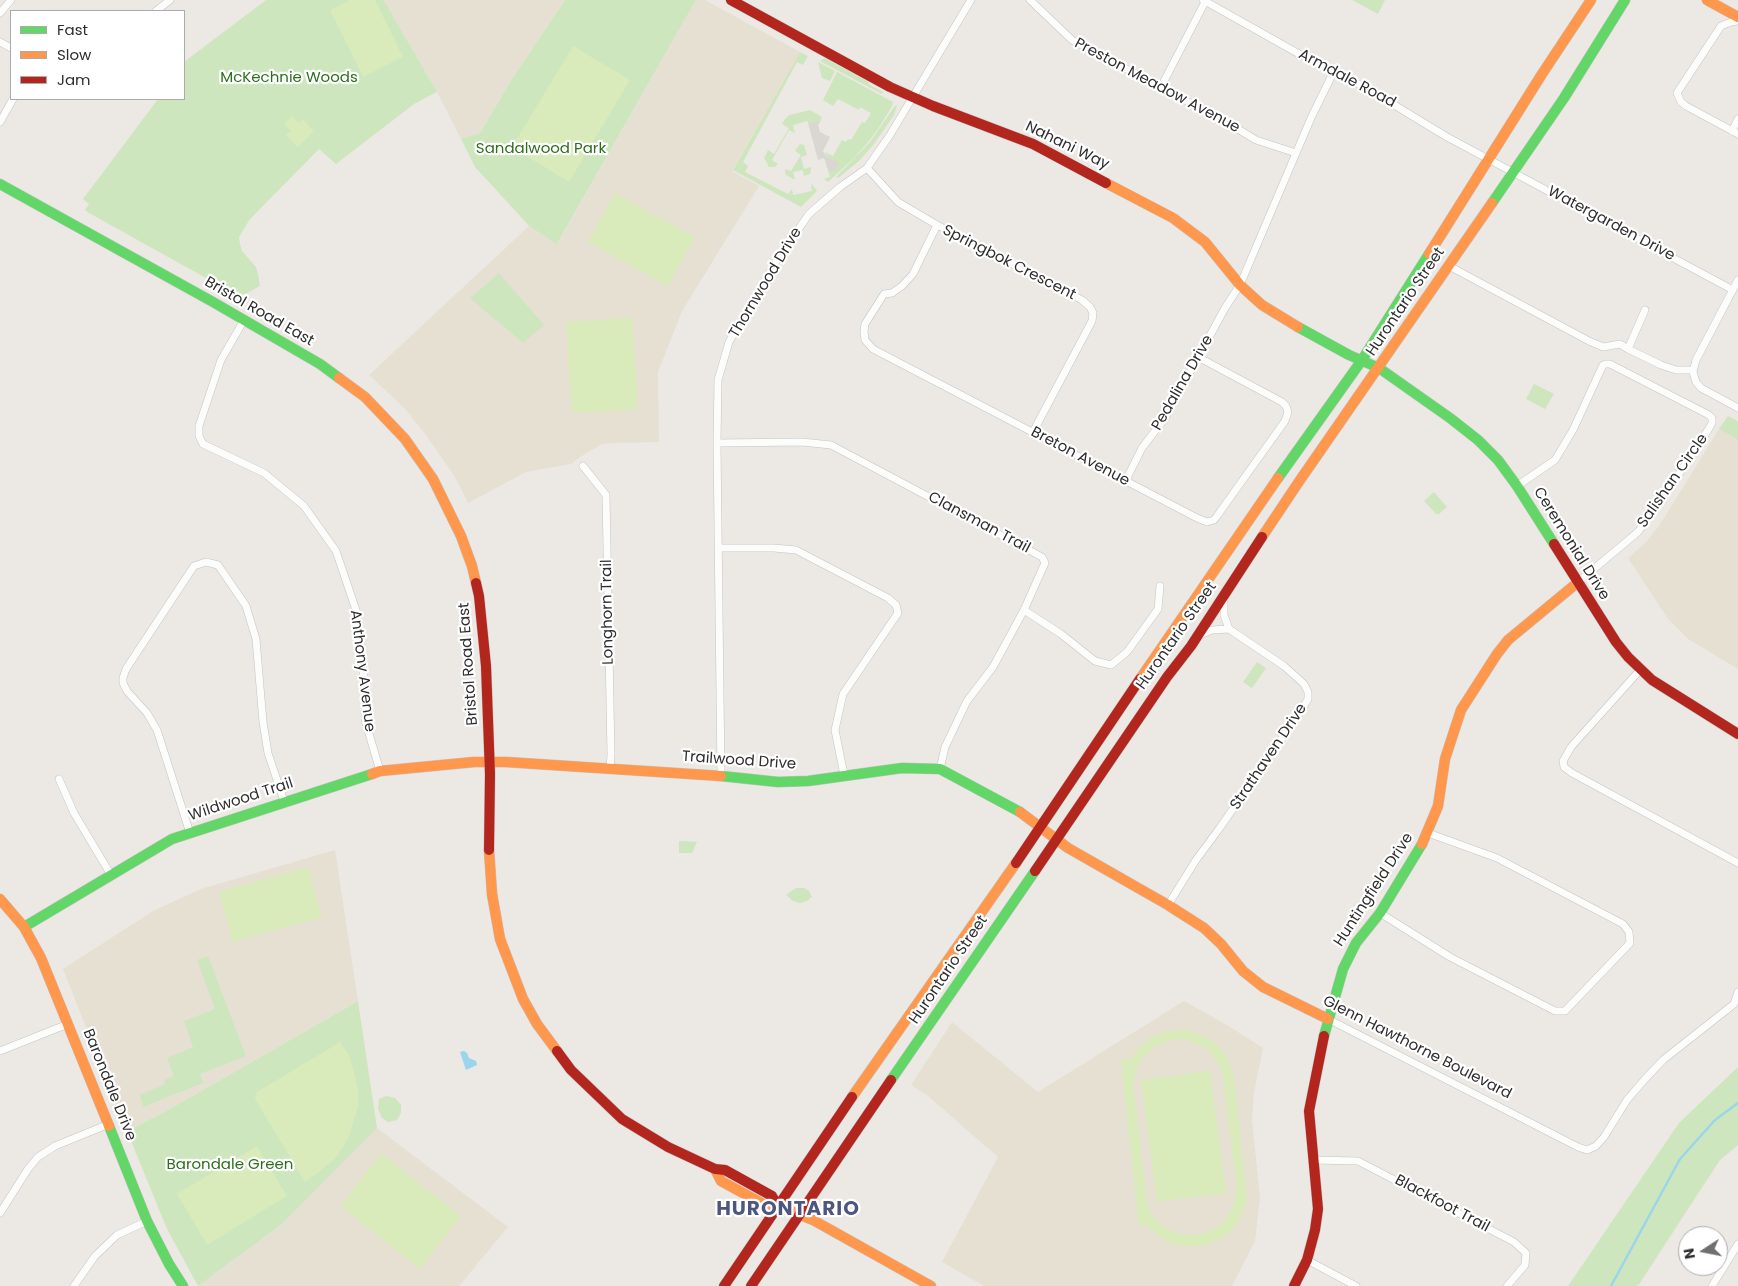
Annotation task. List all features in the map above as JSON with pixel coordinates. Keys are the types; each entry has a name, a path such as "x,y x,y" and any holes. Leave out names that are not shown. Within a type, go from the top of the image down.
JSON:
{"street":[{"path":"0,13 11,0"},
{"path":"157,10 170,0"},
{"name":"Nahani Way","path":"731,0 882,82 933,106 1033,144 1174,218 1205,242 1240,285 1262,305 1277,315 1362,360"},
{"name":"Thornwood Drive","path":"721,775 718,380 729,342 777,260 809,214 840,187 867,168 890,135 971,0"},
{"name":"Preston Meadow Avenue","path":"1030,0 1072,40 1256,140 1296,153"},
{"name":"Hurontario Street","path":"751,1286 1167,677 1191,646 1298,483 1564,98 1625,0"},
{"path":"1615,16 1628,11 1634,0"},
{"path":"1707,0 1738,17"},
{"path":"1161,87 1204,1"},
{"name":"Armdale Road","path":"1204,1 1333,73 1352,80 1448,136 1490,158"},
{"name":"Hurontario Street","path":"724,1286 842,1112 1041,827 1224,553 1362,360 1589,3"},
{"path":"1738,21 1721,26 1677,93 1681,102 1686,106 1736,131 1738,119"},
{"name":"Pedalina Drive","path":"1126,480 1142,448 1165,418 1240,285 1296,153 1333,73"},
{"path":"0,122 12,100"},
{"name":"Watergarden Drive","path":"1490,158 1733,290"},
{"name":"Springbok Crescent","path":"867,168 898,202 937,226 1082,300 1090,307 1093,313 1092,321 1033,432"},
{"name":"Bristol Road East","path":"0,184 320,364 365,397 405,439 433,479 461,536 472,566 479,596 486,666 490,868 495,916 507,960 532,1016 571,1070 622,1119 668,1147 715,1169 721,1181 765,1205 778,1206 801,1214 932,1286"},
{"name":"Breton Avenue","path":"937,226 913,274 902,286 892,293 884,294 880,298 866,324 864,331 865,340 872,349 1202,520 1212,521 1286,418 1287,409 1282,402 1198,357"},
{"path":"1449,266 1596,344 1604,347 1620,344 1661,366 1693,372"},
{"path":"1738,280 1696,360 1693,372 1696,382 1702,388 1738,408"},
{"path":"1628,348 1645,310"},
{"name":"Anthony Avenue","path":"244,320 221,360 199,426 199,436 203,444 264,473 304,506 336,551 357,613 365,691 365,720 380,771"},
{"name":"Ceremonial Drive","path":"1362,360 1379,368 1478,440 1498,460 1517,486 1616,642 1640,670 1665,689 1738,734"},
{"name":"Salishan Circle","path":"1517,486 1555,460 1574,430 1606,364 1610,364 1712,418 1712,423 1708,430 1638,532 1577,583"},
{"name":"Clansman Trail","path":"717,443 802,442 831,445 1042,557 1045,563 1024,610 993,667 967,701 945,746 940,769"},
{"name":"Longhorn Trail","path":"583,466 606,495 610,767"},
{"path":"719,548 796,550 888,598 896,605 898,613 843,694 835,730 844,775"},
{"path":"190,833 156,730 146,713 127,691 123,678 126,669 194,566 206,562 218,565 246,606 256,640 263,722 268,753 284,802"},
{"name":"Huntingfield Drive","path":"1294,1286 1306,1260 1315,1230 1318,1210 1310,1111 1313,1086 1335,990 1356,943 1380,913 1428,833 1438,806 1445,759 1461,710 1508,640 1577,583"},
{"path":"1024,610 1060,634 1095,661 1111,664 1127,652 1158,610 1160,586"},
{"path":"1191,646 1202,634 1212,630 1229,629 1224,615 1225,594"},
{"name":"Strathaven Drive","path":"1168,905 1196,860 1308,699 1308,692 1304,684 1284,666 1229,629"},
{"path":"1640,670 1571,747 1563,761 1564,767 1738,863"},
{"name":"Trailwood Drive","path":"489,762 610,767 721,775 778,782 808,781 902,768 940,769 1005,804 1057,839"},
{"name":"Wildwood Trail","path":"24,927 172,839 380,771 489,762"},
{"path":"59,779 74,812 111,875"},
{"path":"1380,913 1450,957 1555,1011 1565,1011 1630,943 1629,932 1623,924 1497,858 1428,833"},
{"name":"Glenn Hawthorne Boulevard","path":"1057,839 1118,878 1168,905 1204,928 1221,944 1243,971 1262,987 1587,1150 1596,1146 1604,1137 1627,1100 1645,1078 1663,1060 1734,1004 1738,992"},
{"name":"Barondale Drive","path":"0,900 24,927 50,976 148,1221 169,1264 183,1286"},
{"path":"0,1051 68,1024"},
{"path":"0,1213 28,1169 38,1158 55,1146 109,1124"},
{"name":"Blackfoot Trail","path":"1314,1160 1358,1161 1514,1242 1526,1253 1525,1265 1507,1286"},
{"path":"74,1286 95,1256 117,1235 148,1221"},
{"path":"1712,1286 1738,1244"},
{"path":"1306,1260 1356,1286"}],"shaded area":[{"path":"384,0 565,0 512,79 480,133 461,139 437,92"},
{"path":"696,0 705,0 800,52 732,171 759,186 682,311 658,372 659,442 602,444 571,464 526,472 468,503 455,477 426,435 405,409 369,375 529,226 558,243"},
{"path":"820,122 818,125 820,132 830,137 823,151 827,157 839,164 834,171 829,173 824,158 818,160 808,123"},
{"path":"1719,429 1738,440 1738,669 1688,639 1668,619 1628,558 1644,544 1659,526"},
{"path":"335,850 358,1001 168,1110 127,1131 63,969 153,911 201,889"},
{"path":"1184,1001 1263,1048 1254,1093 1252,1120 1260,1198 1255,1241 1232,1286 984,1286 942,1262 998,1157 928,1096 911,1085 952,1022 1038,1092"},
{"path":"377,1128 508,1227 459,1286 198,1286 281,1225"}],"green space":[{"name":"McKechnie Woods","path":"266,0 384,0 437,92 414,104 336,164 319,149 250,219 239,237 240,244 242,251 256,267 260,286 240,297 85,210 89,204 83,199 157,100 185,100 185,61"},
{"path":"351,0 375,0 403,57 363,77 330,10"},
{"name":"Sandalwood Park","path":"565,0 696,0 557,244 529,226 475,167 461,139 480,133 512,79"},
{"path":"1352,0 1385,0 1378,14"},
{"path":"573,46 630,80 569,182 512,147"},
{"path":"800,52 808,56 803,65 797,62 743,162 748,166 745,172 788,194 792,189 793,195 812,191 811,183 817,191 801,207 733,170"},
{"path":"825,58 869,82 868,84 883,92 882,94 820,61"},
{"path":"818,62 835,71 830,81 822,78"},
{"path":"837,72 893,102 880,126 869,141 828,182 824,179 830,177 829,173 834,171 825,152 833,156 842,140 846,142 848,139 851,140 862,122 865,123 871,113 860,107 859,110 838,99 833,106 823,100"},
{"path":"897,105 894,115 874,144 859,161 838,178 836,177 870,142"},
{"path":"810,110 822,117 820,122 808,123 807,121 793,125 795,133 789,130 772,160 778,164 775,167 769,167 764,158 768,150 774,154 789,128 782,124 785,119 789,115"},
{"path":"292,116 299,123 303,119 314,131 298,147 286,135 291,131 284,124"},
{"path":"800,144 804,145 807,155 801,157 804,169 811,167 811,170 810,174 804,176 803,170 793,172 795,179 793,179 786,175 785,169 791,171 801,155 795,151"},
{"path":"615,193 695,237 668,286 588,242"},
{"path":"499,273 544,325 523,343 470,298"},
{"path":"632,318 638,409 572,413 566,322"},
{"path":"1534,384 1554,394 1545,409 1526,399"},
{"path":"1728,416 1738,421 1738,440 1719,429"},
{"path":"1434,492 1447,507 1439,514 1436,514 1424,501"},
{"path":"1257,662 1266,668 1252,688 1243,682"},
{"path":"679,841 697,842 692,853 679,853"},
{"path":"308,867 322,917 233,942 219,892"},
{"path":"796,888 805,888 812,897 800,903 793,901 786,895"},
{"path":"208,956 246,1056 200,1074 203,1083 143,1107 140,1095 165,1084 164,1080 174,1076 167,1058 193,1047 184,1021 215,1009 197,960"},
{"name":"Barondale Green","path":"358,1001 377,1128 281,1225 198,1286 167,1229 127,1131 168,1110"},
{"path":"1185,1029 1214,1041 1228,1058 1234,1076 1247,1201 1237,1224 1228,1234 1209,1244 1184,1246 1166,1241 1151,1230 1148,1225 1139,1226 1121,1063 1122,1059 1132,1058 1138,1048 1151,1037 1168,1031","holes":["1180,1039 1207,1049 1222,1071 1236,1181 1236,1195 1232,1209 1224,1221 1213,1230 1199,1235 1185,1235 1171,1231 1159,1223 1150,1212 1146,1198 1133,1082 1140,1061 1155,1046"]},
{"path":"340,1042 349,1055 354,1072 358,1090 358,1107 348,1139 336,1158 305,1182 255,1099 257,1092"},
{"path":"1738,1067 1738,1145 1720,1160 1638,1286 1568,1286 1679,1123"},
{"path":"1210,1071 1226,1193 1157,1202 1141,1080"},
{"path":"386,1096 395,1098 401,1105 401,1113 397,1120 388,1122 382,1118 378,1109 379,1099"},
{"path":"257,1146 287,1196 207,1245 177,1194"},
{"path":"381,1153 461,1216 420,1269 340,1206"}],"water":[{"path":"464,1051 469,1058 476,1061 477,1065 466,1070 460,1052"}],"waterway":[{"path":"1611,1286 1680,1159 1715,1120 1738,1103"}],"traffic: fast":[{"path":"1492,203 1564,98 1625,0"},
{"path":"0,184 213,302 320,364 339,378"},
{"path":"1278,478 1362,360 1429,254"},
{"path":"1298,327 1349,355 1379,368 1478,440 1498,460 1554,544"},
{"path":"721,776 778,782 808,781 902,768 940,769 1020,812"},
{"path":"24,927 172,839 372,774"},
{"path":"1324,1036 1343,969 1356,943 1380,913 1422,844"},
{"path":"891,1080 1035,871"},
{"path":"109,1126 147,1221 169,1264 183,1286"}],"traffic: slow":[{"path":"1429,254 1542,74 1591,0"},
{"path":"1707,0 1738,17"},
{"path":"1106,183 1173,218 1205,242 1240,285 1262,305 1298,327"},
{"path":"1262,537 1492,203"},
{"path":"339,378 365,397 405,439 433,479 461,536 476,583"},
{"path":"1140,679 1278,478"},
{"path":"1422,844 1438,806 1445,759 1461,710 1508,640 1577,583"},
{"path":"372,774 380,771 474,762 506,762 721,776"},
{"path":"1020,812 1068,848 1168,905 1204,928 1221,944 1243,971 1263,987 1328,1019"},
{"path":"489,850 492,894 500,939 523,999 537,1024 557,1051"},
{"path":"852,1097 1016,863"},
{"path":"0,899 24,927 41,958 109,1126"},
{"path":"715,1169 721,1181 765,1205 778,1206 813,1220 931,1286"}],"traffic: jam":[{"path":"731,0 890,87 933,106 1033,144 1106,183"},
{"path":"1035,871 1167,677 1191,646 1262,537"},
{"path":"1554,544 1616,642 1628,657 1652,680 1738,734"},
{"path":"476,583 486,666 490,774 489,850"},
{"path":"1016,863 1140,679"},
{"path":"1294,1286 1307,1260 1318,1209 1309,1111 1324,1036"},
{"path":"557,1051 571,1070 622,1119 668,1147 715,1169 725,1170 772,1196 778,1206"},
{"path":"751,1286 891,1080"},
{"path":"724,1286 852,1097"}],"district":[{"name":"HURONTARIO","path":"788,1210"}]}
